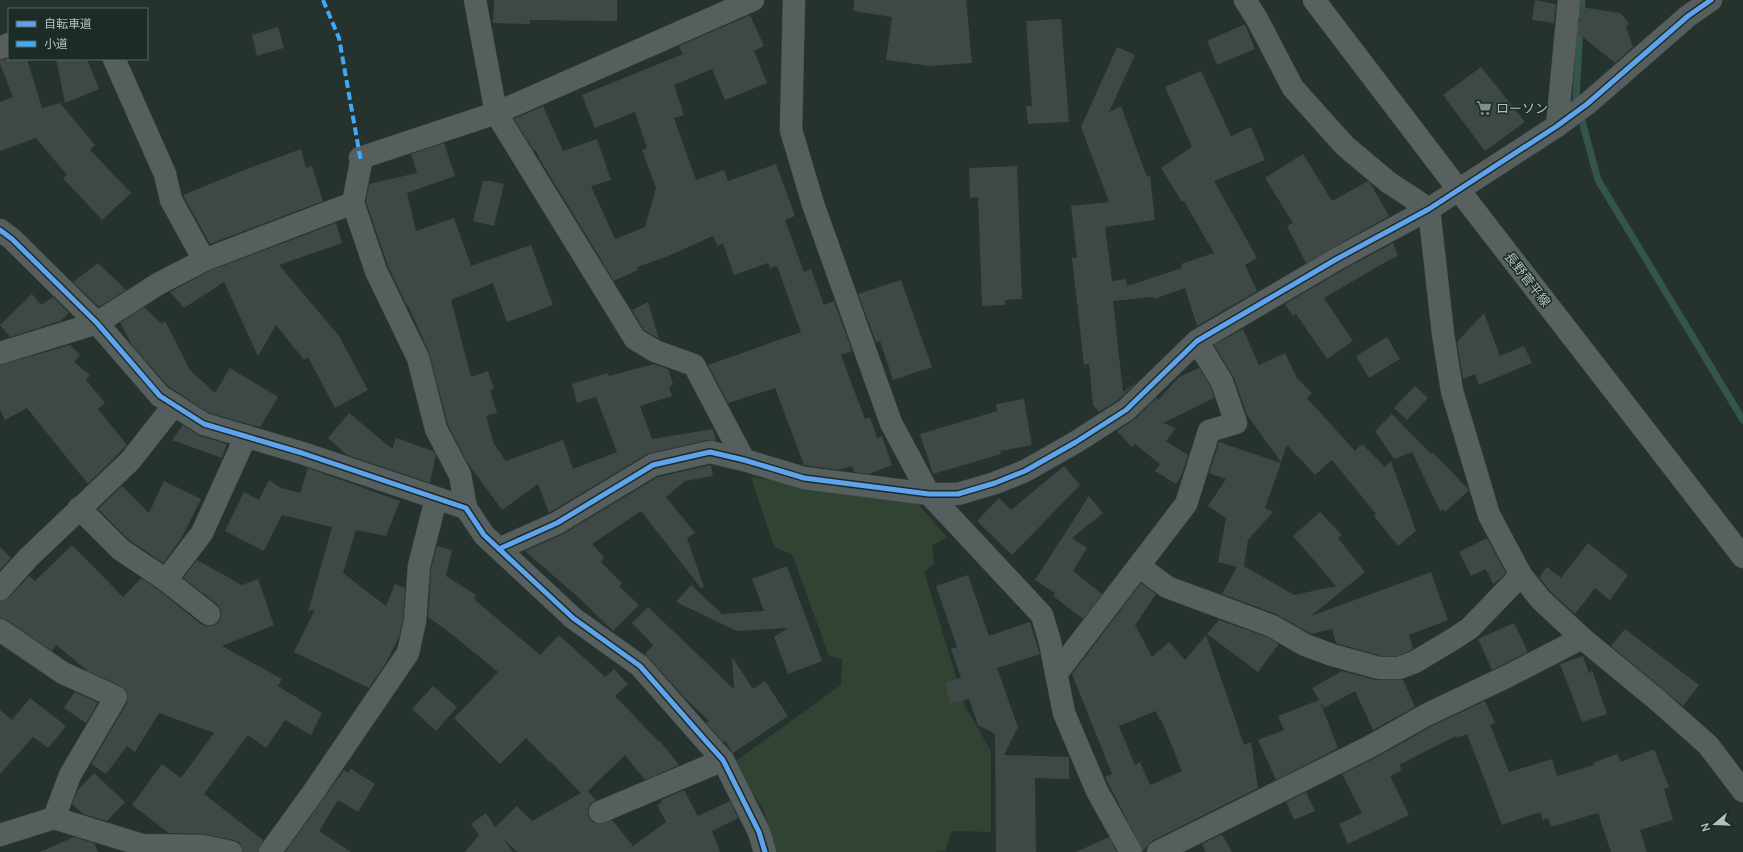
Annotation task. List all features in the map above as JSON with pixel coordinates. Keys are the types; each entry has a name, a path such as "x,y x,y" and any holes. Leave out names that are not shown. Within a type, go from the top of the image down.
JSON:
{"main road":[{"name":"長野菅平線","path":"1314,0 1458,189 1743,556"}],"street":[{"path":"474,0 496,113 635,339 655,351 694,365 744,460"},
{"path":"753,0 496,113 361,160 353,203 376,271 418,358 436,429 460,475 466,508 484,535 573,618 640,666 723,760 759,832 765,852"},
{"path":"794,0 791,130 813,204 891,423 929,494 1042,615 1050,642 1064,713 1097,791 1131,852"},
{"path":"1245,0 1257,19 1293,88 1345,146 1388,182 1429,209 1452,391 1489,515 1521,576 1541,600 1582,638 1656,699 1708,745 1743,791"},
{"path":"1562,122 1569,0"},
{"path":"499,549 557,523 653,465 710,452 744,460 804,478 929,494 958,494 995,483 1025,471 1076,442 1126,410 1197,341 1334,260 1429,209 1562,122 1587,104 1688,16 1711,0"},
{"path":"114,60 165,174 171,200 204,260"},
{"path":"0,353 97,324 158,284 204,260 353,203"},
{"path":"0,230 12,239 97,324 160,396 204,424 302,453 466,508"},
{"path":"1056,674 1186,504 1209,431 1236,423 1222,382 1197,341"},
{"path":"0,589 28,557 130,461 174,405"},
{"path":"166,580 202,533 246,436"},
{"path":"270,852 312,794 408,653 415,620 419,566 436,499"},
{"path":"79,508 121,550 166,580 209,614"},
{"path":"1139,566 1167,587 1272,626 1305,644 1332,655 1378,668 1399,668 1415,662 1455,638 1470,628 1521,576"},
{"path":"0,630 63,674 116,697 70,776 54,818"},
{"path":"1158,852 1371,746 1426,715 1508,676 1582,638"},
{"path":"600,812 723,760"},
{"path":"0,835 54,818 142,845 202,846 231,852"}],"green space":[{"path":"751,477 916,502 947,537 932,546 934,564 924,571 965,706 991,751 991,832 951,831 945,851 935,852 777,852 763,809 733,763 841,685 842,659 829,656 792,554 774,547"}],"building":[{"path":"494,0 617,0 617,21 530,20 530,24 493,23"},
{"path":"854,0 966,0 972,63 930,66 886,60 892,17 853,11"},
{"path":"1535,0 1556,4 1554,23 1532,20"},
{"path":"1581,7 1620,13 1629,23 1626,27 1633,47 1615,63 1578,33"},
{"path":"750,15 764,46 754,51 767,83 725,100 712,69 674,85 684,115 674,118 696,180 724,170 728,181 776,164 795,216 785,220 804,272 811,269 824,305 834,301 852,351 841,355 865,419 870,417 877,438 882,436 892,465 869,474 854,472 852,466 839,470 804,465 775,388 728,403 708,365 801,332 777,266 770,268 768,263 734,275 723,243 718,246 713,236 666,257 637,267 638,270 614,281 539,158 536,150 534,151 514,119 543,106 563,151 597,139 611,180 591,186 615,239 645,227 656,188 642,150 647,148 635,112 595,128 582,95 683,54 679,46"},
{"path":"1061,19 1069,122 1028,124 1026,106 1032,106 1026,21"},
{"path":"1245,24 1255,49 1217,65 1207,41"},
{"path":"278,27 284,48 257,56 252,35"},
{"path":"1117,47 1135,55 1109,112 1121,106 1147,177 1150,175 1155,220 1105,227 1112,281 1126,279 1127,286 1182,268 1181,264 1214,253 1184,201 1182,202 1161,168 1192,147 1165,87 1201,71 1231,136 1251,127 1265,160 1214,181 1257,258 1245,265 1257,291 1197,326 1185,288 1154,299 1153,297 1113,301 1123,392 1140,379 1118,400 1099,412 1093,405 1089,364 1084,365 1072,258 1077,258 1071,206 1109,202 1081,127"},
{"path":"0,60 27,60 42,108 60,103 95,145 90,150 131,193 102,220 63,178 67,175 36,138 0,151 0,102 13,97 0,64"},
{"path":"56,60 87,60 99,89 65,103"},
{"name":"ローソン","path":"1481,67 1525,122 1485,151 1443,95"},
{"path":"444,143 455,176 407,193 416,231 454,218 471,266 531,245 553,305 507,322 493,283 451,300 471,377 488,371 494,389 490,390 497,413 486,416 494,444 506,461 563,440 573,469 617,452 596,397 577,403 572,384 608,373 609,376 654,364 668,369 673,384 669,387 672,396 640,406 652,439 713,429 716,441 707,440 647,454 549,513 538,484 502,510 467,462 448,425 429,353 408,305 407,306 388,266 366,202 369,184 417,173 411,154"},
{"path":"301,149 306,168 312,166 323,201 210,244 183,195"},
{"path":"1303,154 1332,201 1368,181 1389,216 1306,263 1287,226 1293,223 1265,178"},
{"path":"1017,166 1022,299 1005,300 1005,305 982,306 978,197 970,198 969,168"},
{"path":"483,181 504,184 494,226 473,221"},
{"path":"336,223 342,243 279,265 339,336 368,390 335,408 308,357 304,360 276,325 258,356 224,282 184,308 170,292 209,271"},
{"path":"1393,243 1398,256 1324,298 1353,341 1327,359 1296,314 1293,316 1285,304"},
{"path":"98,263 126,290 99,307 73,282"},
{"path":"901,280 932,367 893,380 880,341 876,342 858,294"},
{"path":"32,294 41,305 53,297 69,313 60,321 10,337 0,325"},
{"path":"648,302 659,339 644,330 632,310"},
{"path":"144,307 162,324 165,321 190,370 215,393 230,368 278,397 260,427 209,413 168,386 132,345 120,323"},
{"path":"1484,313 1500,356 1524,346 1532,363 1479,385 1475,374 1463,379 1457,342"},
{"path":"1243,329 1259,365 1285,353 1297,378 1312,393 1307,398 1355,451 1362,444 1385,467 1391,461 1416,531 1398,546 1374,516 1376,514 1332,460 1315,475 1287,445 1281,462 1247,415 1234,378 1214,345"},
{"path":"1387,337 1400,359 1369,378 1356,356"},
{"path":"70,345 80,355 74,362 90,375 86,380 105,403 98,409 127,445 88,484 27,408 5,420 0,410 0,365"},
{"path":"1199,368 1211,387 1214,398 1163,423 1176,428 1166,441 1188,455 1182,474 1176,484 1155,471 1160,464 1135,444 1132,447 1117,431 1135,419 1156,398 1158,400 1179,377"},
{"path":"1415,386 1428,398 1407,420 1394,408"},
{"path":"1024,399 1032,445 1000,451 1001,454 933,474 920,434 997,411 996,404"},
{"path":"349,413 392,449 396,438 433,451 436,455 430,483 347,455 328,438"},
{"path":"1392,414 1469,490 1445,512 1443,509 1440,511 1412,452 1394,459 1375,431"},
{"path":"183,425 200,436 227,444 222,458 172,440"},
{"path":"1219,442 1281,463 1265,508 1273,512 1248,540 1244,566 1294,595 1336,586 1293,536 1320,512 1342,535 1338,538 1365,572 1311,616 1431,572 1448,620 1409,635 1413,649 1410,651 1397,656 1381,656 1336,643 1332,629 1311,634 1276,614 1222,594 1237,567 1218,562 1226,518 1208,506 1226,479 1209,473"},
{"path":"711,465 713,476 685,481 666,497 695,533 687,538 704,587 701,588 641,511 592,544 604,557 601,562 622,583 619,586 639,605 613,631 578,597 525,551 563,534 658,477"},
{"path":"1064,466 1080,485 1012,555 977,521 999,498 1011,510"},
{"path":"308,468 400,501 386,536 356,530 343,573 386,606 395,584 405,588 403,619 399,637 386,663 369,688 294,652 315,609 308,612 332,527 282,515 264,551 225,531 244,492 259,500 269,480 281,488 300,493"},
{"path":"164,481 201,499 181,539 163,563 129,540 98,509 122,486 149,513"},
{"path":"1089,496 1103,513 1072,538 1087,548 1073,571 1102,594 1083,619 1053,596 1055,593 1035,580"},
{"path":"1487,538 1506,573 1493,584 1486,569 1471,576 1459,552"},
{"path":"1588,543 1628,575 1610,600 1595,588 1575,614 1550,591 1539,577 1547,567 1561,578"},
{"path":"72,545 123,597 141,578 159,590 201,624 207,626 213,626 219,622 221,610 217,604 183,578 197,560 242,585 258,579 274,625 222,646 282,679 278,686 322,713 311,735 285,720 266,748 248,735 204,794 263,840 258,852 243,852 240,843 234,840 202,834 169,833 132,805 162,764 181,778 214,733 159,713 135,752 127,746 106,774 91,764 127,703 128,696 126,690 121,686 88,671 56,645 52,651 7,620 0,618 0,601 9,597 29,576 35,581"},
{"path":"437,546 452,550 446,576 476,595 474,599 540,655 559,635 605,677 614,669 628,684 615,696 659,742 660,741 679,765 645,780 625,755 588,791 596,800 590,804 588,810 588,816 592,822 599,824 612,820 633,846 666,822 657,805 662,802 661,800 684,790 698,816 730,801 738,818 712,831 720,852 517,852 503,838 513,852 465,852 479,835 471,824 486,813 495,827 517,806 532,821 581,793 526,738 500,764 454,718 498,672 428,617 431,568"},
{"path":"0,547 11,558 0,570"},
{"path":"787,566 822,661 788,674 774,637 788,628 737,631 676,602 691,585 722,614 764,611 752,579"},
{"path":"968,575 989,636 1030,622 1040,654 997,668 1018,727 1004,755 1069,757 1069,779 1035,778 1036,852 996,852 995,734 978,725 969,699 950,704 945,682 961,678 951,649 957,647 936,586"},
{"path":"1141,583 1156,594 1135,625 1152,657 1169,642 1185,660 1206,635 1244,745 1251,742 1258,788 1152,841 1143,851 1105,777 1112,774 1072,674","holes":["1156,711 1160,720 1161,719 1182,771 1150,785 1140,762 1135,765 1119,726"]},
{"path":"648,607 734,689 732,657 753,689 765,681 788,716 733,753 725,741 723,742 706,723 709,721 686,699 645,654 653,645 632,623"},
{"path":"1219,620 1267,637 1279,644 1258,672 1207,634"},
{"path":"1514,623 1528,652 1492,670 1478,639"},
{"path":"1625,629 1699,685 1683,706 1611,646"},
{"path":"1583,656 1589,674 1592,670 1607,714 1582,722 1560,664"},
{"path":"1342,671 1376,680 1403,680 1415,707 1373,730 1355,691 1324,708 1320,702 1338,748 1276,780 1258,740 1284,730 1278,716 1319,700 1312,688"},
{"path":"433,686 457,707 436,731 412,709"},
{"path":"75,692 98,703 86,723 64,708"},
{"path":"30,698 66,726 48,748 33,737 0,774 0,710 12,720"},
{"path":"1485,701 1495,723 1490,725 1509,772 1552,759 1557,776 1594,765 1593,763 1617,754 1621,762 1654,749 1669,787 1664,789 1673,820 1640,830 1647,852 1611,852 1598,813 1551,827 1548,818 1543,820 1540,812 1502,825 1467,734 1457,738 1456,736 1399,765 1402,770 1390,776 1409,815 1348,844 1339,824 1362,813 1342,774 1377,757 1432,726"},
{"path":"351,769 375,784 358,812 338,800 319,831 351,852 285,852 344,770 348,773"},
{"path":"94,773 125,802 107,821 83,814 72,804 77,791"},
{"path":"1306,792 1315,811 1294,820 1286,802"},
{"path":"1222,834 1232,852 1206,852 1202,844"},
{"path":"74,837 94,843 98,852 40,852"},
{"path":"1109,837 1117,852 1076,852"}],"waterway":[{"path":"1581,15 1582,0"},
{"path":"1580,26 1576,99 1598,180 1743,420"}],"marked path":[{"path":"323,0 339,38 361,162"}],"cycle path":[{"path":"499,549 557,523 653,465 710,452 744,460 804,478 929,494 958,494 995,483 1025,471 1076,442 1126,410 1197,341 1335,260 1429,209 1557,126 1587,104 1688,16 1711,0"},
{"path":"0,230 12,239 97,323 160,396 204,424 302,453 466,508 484,535 573,618 640,666 723,760 759,832 765,852"}],"place":[{"name":"ローソン","path":"1484,108"}]}
